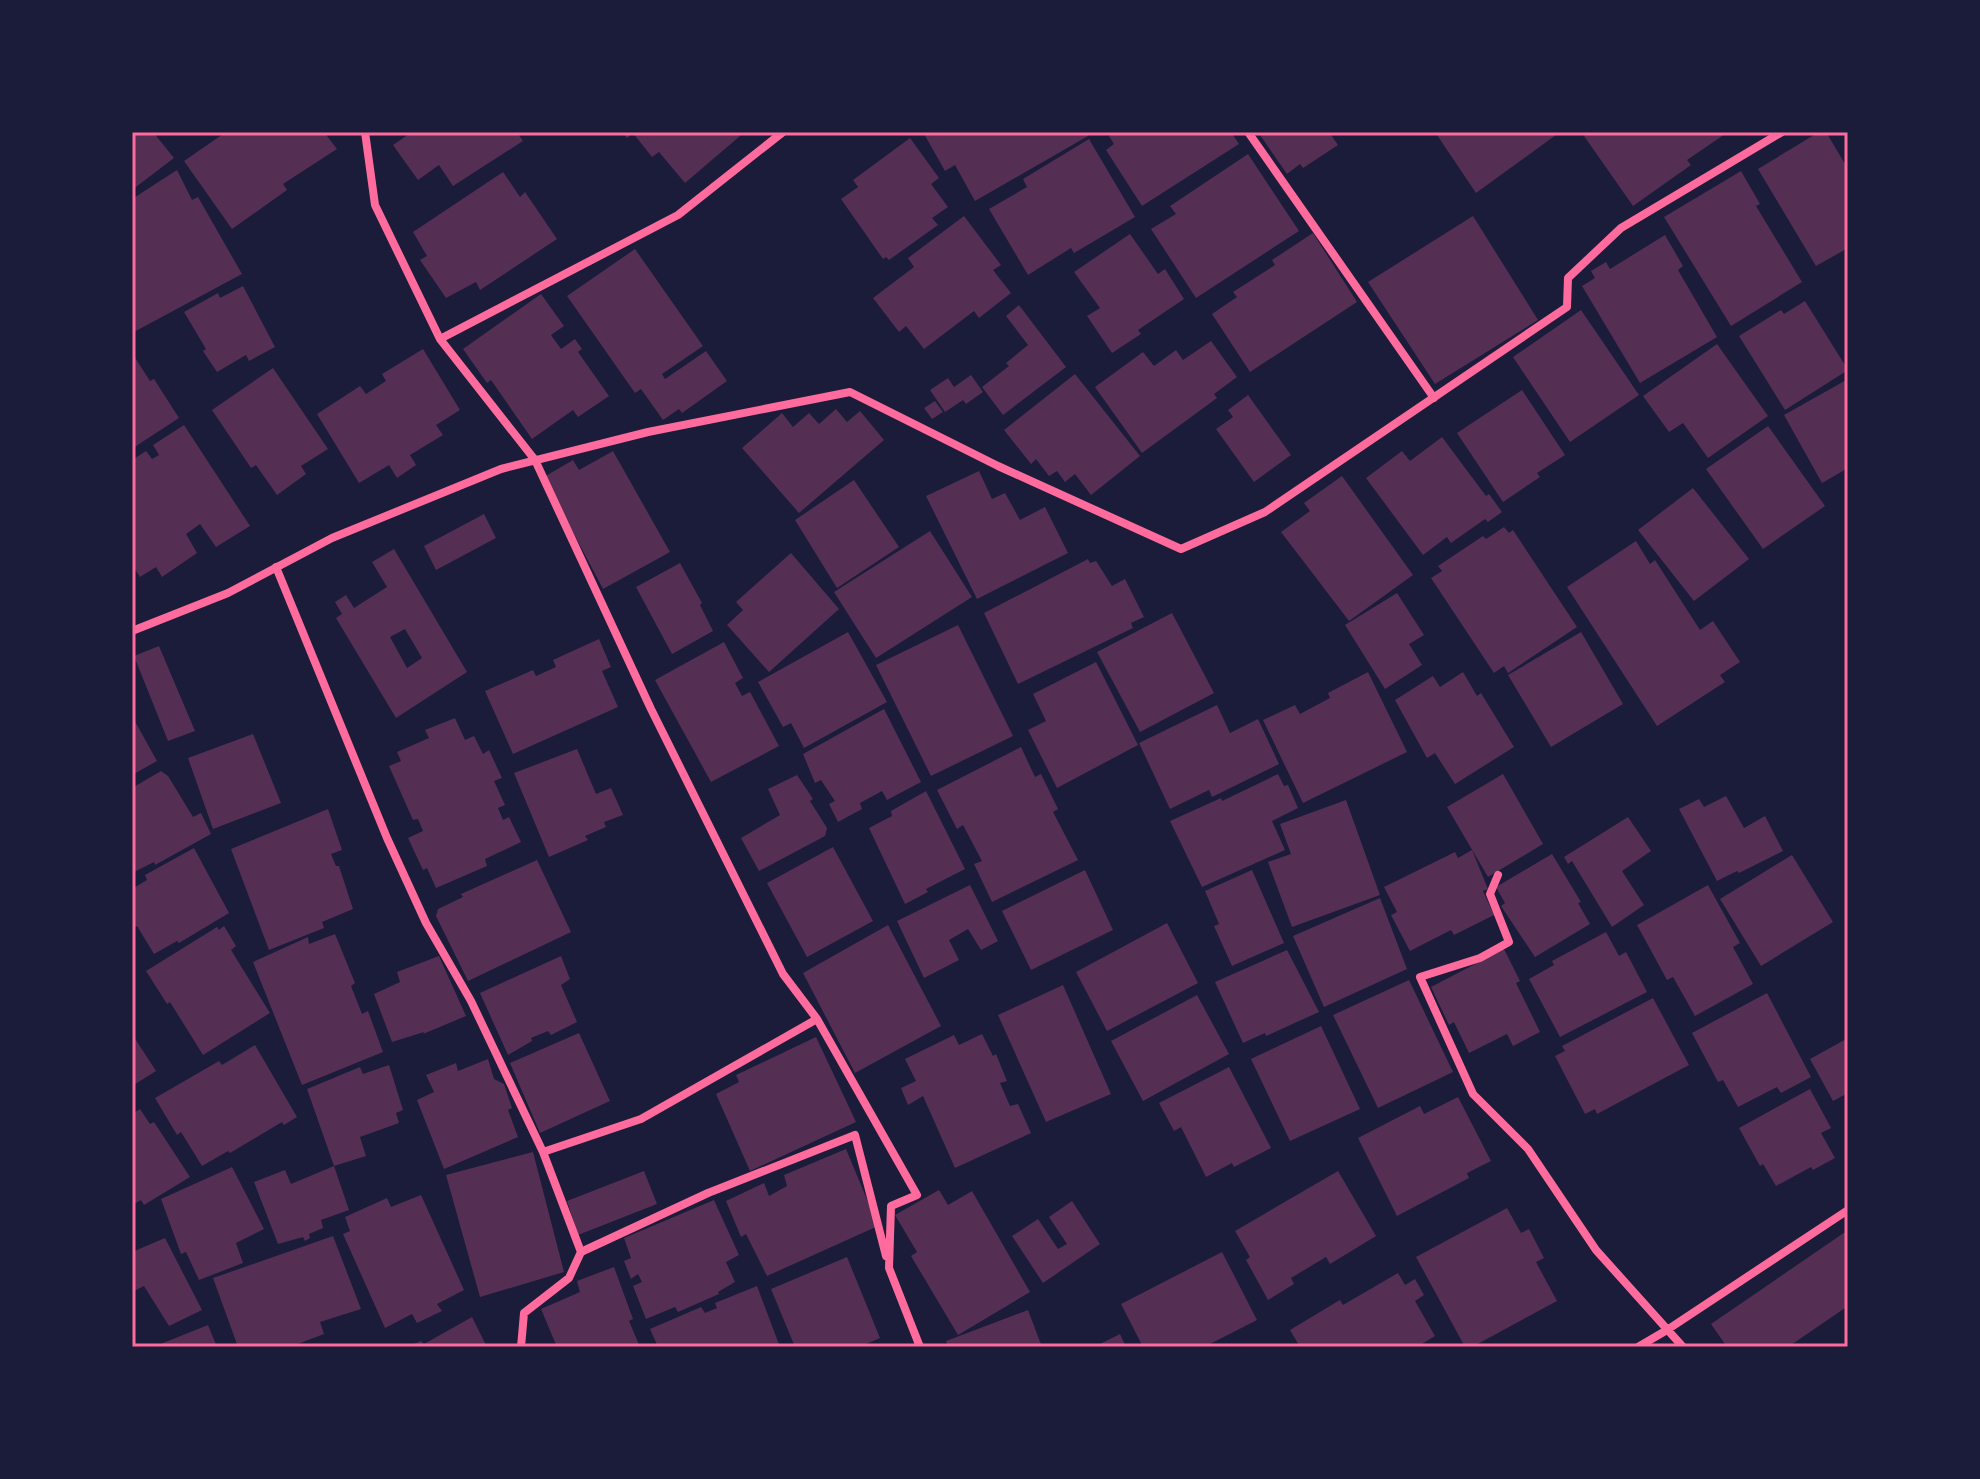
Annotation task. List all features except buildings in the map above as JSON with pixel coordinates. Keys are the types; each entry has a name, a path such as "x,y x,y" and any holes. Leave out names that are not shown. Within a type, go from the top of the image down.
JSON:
{"street":[{"path":"365,132 375,205 440,339 535,460 651,709 783,974 817,1019 917,1195 891,1206 889,1268"},
{"path":"440,339 678,215 783,132"},
{"path":"1248,132 1434,398"},
{"path":"132,631 228,593 360,526 501,469 648,432 850,392 998,466 1181,549 1265,512 1567,307 1568,278 1621,228 1782,132"},
{"path":"276,567 400,867 426,923 471,1001 543,1152 581,1252"},
{"path":"1498,875 1490,894 1509,942 1480,958 1420,977 1473,1094 1528,1149 1596,1250 1683,1347"},
{"path":"543,1152 641,1119 817,1019"},
{"path":"521,1347 524,1313 569,1278 581,1252 708,1193 855,1135 889,1268 920,1347"},
{"path":"1638,1347 1848,1210"}]}
